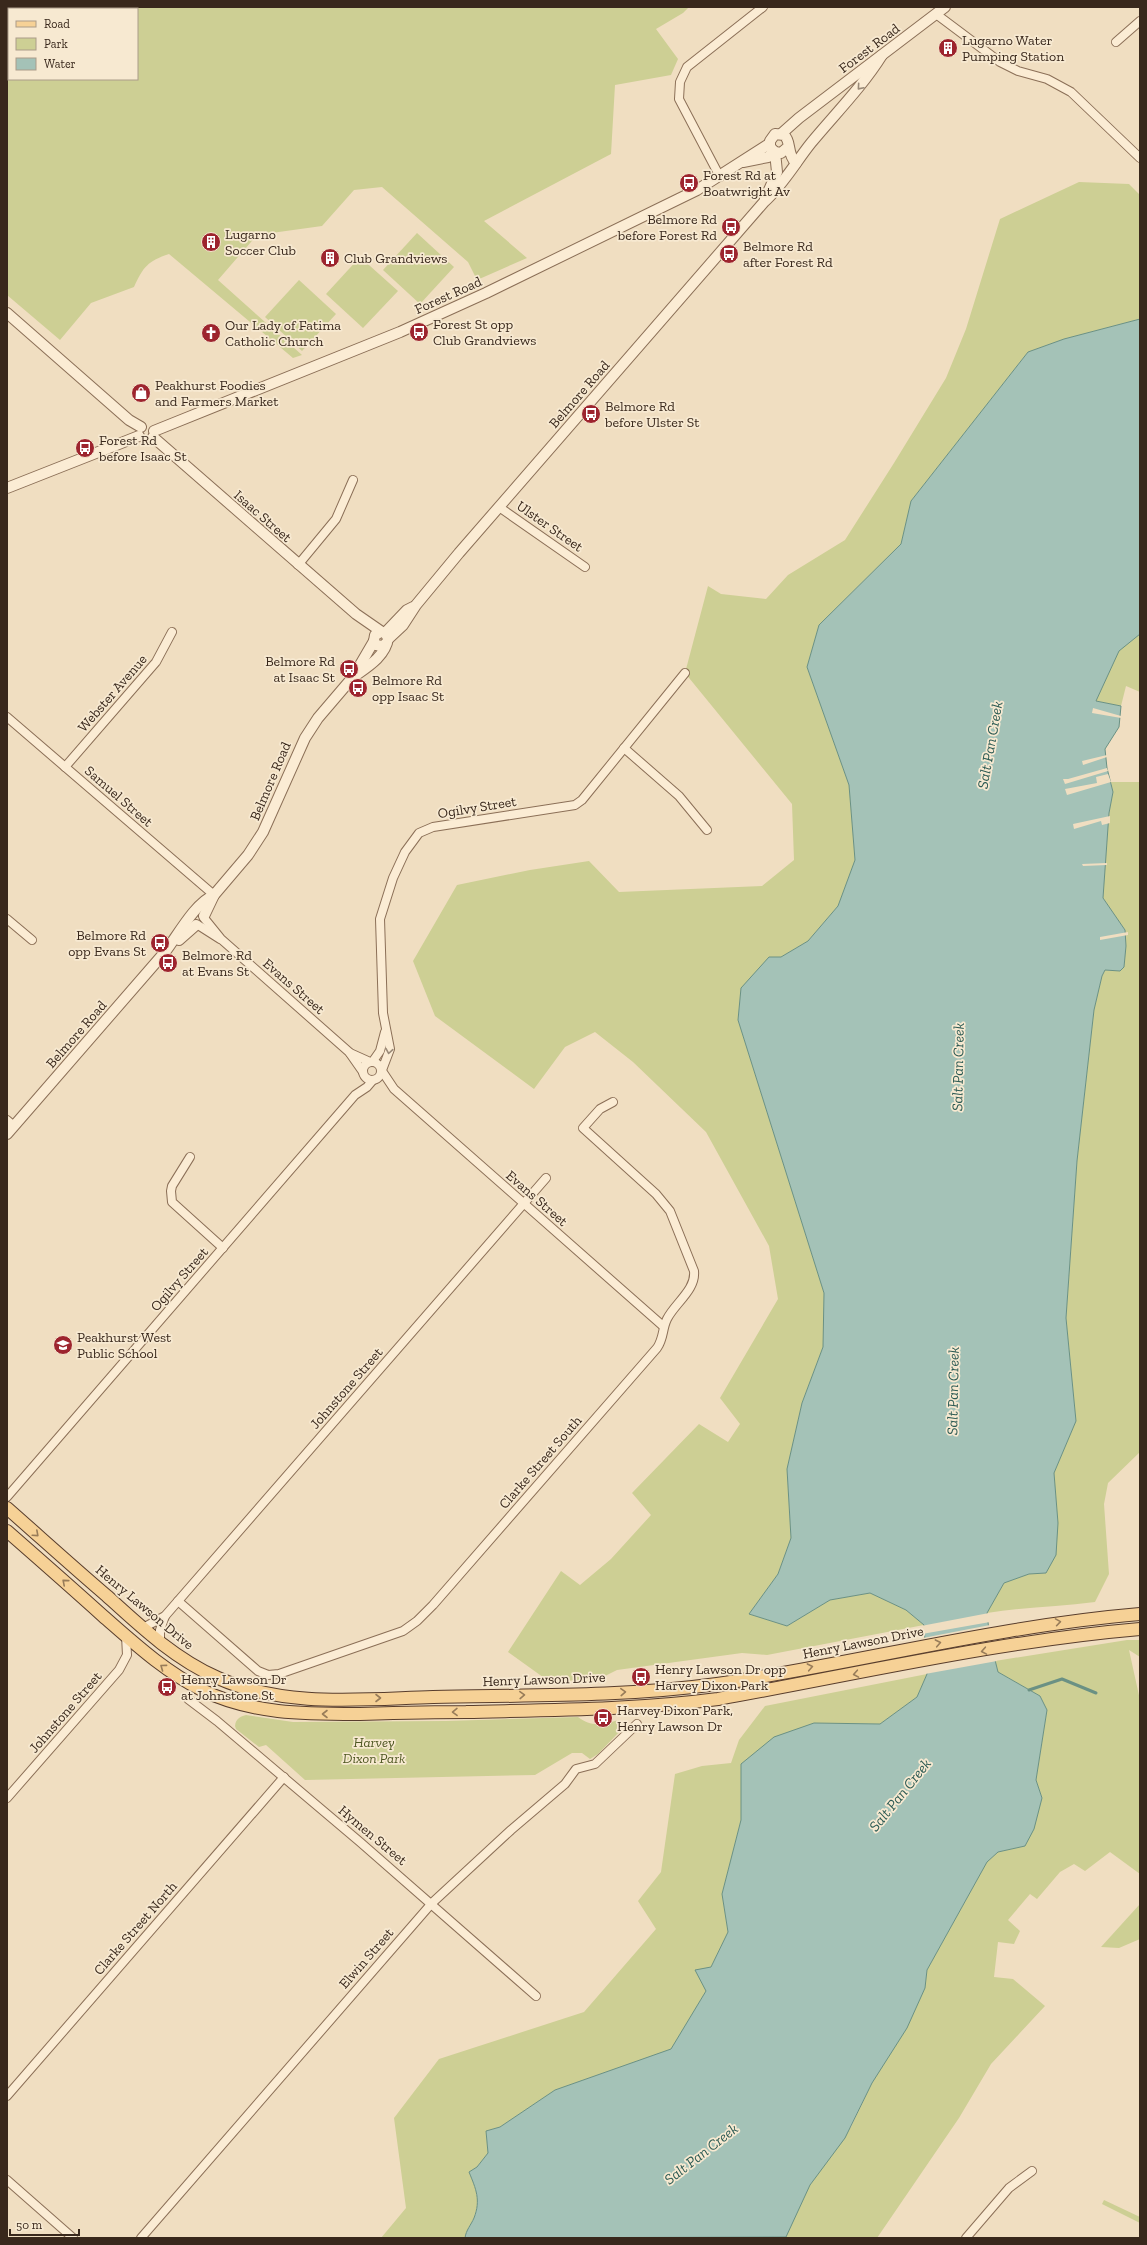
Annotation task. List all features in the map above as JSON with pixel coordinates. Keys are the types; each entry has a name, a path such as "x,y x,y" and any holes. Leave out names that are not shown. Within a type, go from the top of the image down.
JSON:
{"main road":[{"name":"Henry Lawson Drive","path":"7,1508 160,1643 193,1665 221,1679 252,1690 284,1696 364,1698 584,1693 683,1688 772,1674 1083,1618 1140,1614"},
{"path":"7,1531 156,1661 190,1684 230,1701 269,1711 314,1714 544,1709 683,1704 1022,1644 1094,1633 1140,1629"}],"street":[{"path":"720,177 679,99 680,82 687,67 763,7"},
{"name":"Forest Road","path":"781,134 810,110 945,7"},
{"path":"936,14 1000,62 1018,70 1047,79 1071,92 1140,158"},
{"path":"1116,42 1140,21"},
{"name":"Belmore Road","path":"7,1134 11,1123 165,952 198,919 214,895 248,855 263,832 296,754 308,732 353,677 381,638 407,610 416,605 764,202 777,190 796,163 871,74 882,55"},
{"name":"Forest Road","path":"788,145 810,110"},
{"path":"788,145 781,153 773,149 773,136 781,134 786,137 788,145 790,156 796,163"},
{"name":"Forest Road","path":"153,434 430,319 566,255 720,177 743,162 773,149"},
{"name":"Belmore Road","path":"764,202 777,172 773,149"},
{"path":"7,313 140,431"},
{"path":"7,488 140,431 148,424 153,434"},
{"name":"Isaac Street","path":"153,434 298,565 356,614 381,638"},
{"path":"298,565 336,520 353,480"},
{"name":"Ulster Street","path":"500,507 584,567"},
{"name":"Webster Avenue","path":"66,768 156,662 172,632"},
{"name":"Ogilvy Street","path":"382,1070 390,1049 383,1007 380,918 393,878 405,852 414,839 425,830 443,824 575,805 582,800 685,673"},
{"name":"Samuel Street","path":"7,717 214,895"},
{"path":"624,748 679,796 707,830"},
{"path":"7,919 32,940"},
{"name":"Evans Street","path":"198,919 349,1052 363,1073"},
{"name":"Ogilvy Street","path":"371,1061 380,1050 386,1032"},
{"name":"Evans Street","path":"349,1052 371,1061"},
{"path":"371,1061 380,1065 382,1070 379,1078 373,1080 367,1078 363,1073 364,1066 371,1061"},
{"name":"Evans Street","path":"382,1070 394,1089 663,1326"},
{"name":"Ogilvy Street","path":"355,1095 363,1073"},
{"name":"Ogilvy Street","path":"7,1497 355,1095 367,1087 373,1080"},
{"name":"Evans Street","path":"373,1080 394,1089"},
{"name":"Clarke Street South","path":"178,1601 251,1665 268,1675 279,1674 410,1627 433,1605 657,1348 663,1337 663,1326 672,1310 691,1286 694,1270 666,1205 656,1194 583,1128 600,1109 613,1102"},
{"path":"190,1157 172,1186 172,1202 223,1248"},
{"name":"Johnstone Street","path":"143,1628 165,1616 546,1178"},
{"name":"Johnstone Street","path":"160,1643 160,1630 165,1616"},
{"name":"Johnstone Street","path":"7,1798 119,1670 126,1655 126,1636"},
{"name":"Hymen Street","path":"188,1699 284,1777 432,1903 536,1996"},
{"name":"Elwin Street","path":"141,2238 432,1903 511,1830 565,1784 576,1770 595,1764 637,1724"},
{"name":"Clarke Street North","path":"7,2096 284,1777"},
{"path":"966,2238 1009,2188 1032,2171"},
{"path":"7,2180 73,2238"}],"green space":[{"path":"689,7 683,13 656,29 678,59 671,75 615,85 611,154 484,221 527,258 477,280 468,262 382,187 354,190 322,226 257,235 218,280 302,355 293,358 169,254 151,262 140,274 134,287 91,303 60,340 7,295 7,73 8,72 8,80 138,80 138,8 64,8"},
{"path":"1079,182 1129,184 1140,195 1140,319 1064,339 1028,352 911,501 901,544 819,625 807,667 849,785 855,860 838,906 808,941 781,957 741,988 738,1020 824,1293 823,1347 802,1403 787,1469 791,1538 778,1574 749,1614 787,1626 830,1600 870,1593 906,1610 924,1625 767,1655 742,1653 617,1670 595,1681 547,1680 508,1652 561,1571 580,1585 611,1559 651,1515 632,1493 699,1424 728,1442 740,1424 720,1398 778,1299 769,1246 706,1132 633,1062 595,1032 565,1047 534,1089 435,1016 413,961 457,885 530,870 589,861 619,892 762,886 794,860 792,804 685,673 708,586 721,594 766,599 788,575 845,540 946,378 966,329 1000,219"},
{"path":"417,233 454,267 420,304 383,270"},
{"path":"360,257 398,291 363,328 326,294"},
{"path":"299,280 336,314 302,351 265,317"},
{"path":"1140,634 1140,692 1126,686 1121,706 1096,701 1119,650"},
{"path":"1111,782 1140,782 1140,1452 1108,1483 1104,1504 1109,1574 1095,1602 1014,1609 987,1613 1004,1583 1029,1574 1046,1573 1058,1523 1054,1473 1076,1421 1066,1318 1077,1161 1094,1010 1102,976 1105,970 1120,971 1124,967 1126,946 1125,930 1103,898 1109,813 1113,792"},
{"path":"1127,1640 1140,1640 1140,1657 1129,1650 1140,1700 1140,1874 1110,1852 1085,1871 1074,1864 1060,1872 1037,1899 1030,1894 1008,1920 1020,1931 1014,1944 998,1942 994,1977 1013,1979 1045,2006 991,2064 959,2118 877,2238 784,2238 810,2185 851,2127 872,2083 925,1988 927,1970 987,1862 998,1852 1025,1846 1042,1798 1036,1780 1047,1710 1040,1696 998,1672 995,1661"},
{"path":"927,1674 917,1697 880,1724 814,1723 741,1764 741,1820 722,1894 728,1932 711,1967 706,1991 672,2049 555,2090 500,2127 486,2131 488,2153 477,2167 469,2172 476,2189 477,2206 474,2218 467,2230 465,2238 381,2238 406,2208 394,2118 439,2059 584,2012 656,1929 638,1901 661,1872 675,1774 702,1766 731,1763 739,1740 765,1706"},
{"name":"Harvey Dixon Park","path":"246,1715 293,1722 446,1721 578,1717 588,1723 593,1724 603,1724 619,1720 622,1729 598,1754 590,1759 582,1753 572,1753 535,1775 305,1780 266,1745 259,1747 236,1729 235,1726 237,1720"},
{"path":"1140,1904 1140,1939 1119,1948 1101,1947"},
{"path":"1104,2200 1140,2217 1140,2223 1102,2204"}],"water":[{"name":"Salt Pan Creek","path":"1140,319 1140,634 1119,651 1096,701 1121,706 1119,727 1105,749 1107,768 1113,792 1109,813 1103,898 1125,930 1126,946 1124,967 1120,971 1105,970 1102,976 1094,1010 1077,1161 1066,1318 1076,1421 1054,1473 1058,1523 1056,1555 1046,1573 1029,1574 1004,1583 987,1613 990,1640 998,1672 1040,1696 1047,1710 1036,1780 1042,1798 1034,1829 1025,1846 998,1852 987,1862 927,1970 925,1988 907,2028 872,2083 845,2138 810,2185 786,2237 465,2238 467,2230 474,2218 477,2206 476,2189 469,2172 477,2167 488,2153 486,2131 500,2127 555,2090 671,2049 706,1991 695,1970 711,1967 728,1932 722,1894 741,1820 741,1764 774,1737 814,1723 880,1724 917,1697 927,1674 924,1625 906,1610 870,1593 830,1600 787,1626 749,1614 778,1574 791,1538 787,1469 802,1403 823,1347 824,1293 738,1020 741,988 769,957 781,957 808,941 838,906 855,860 849,785 807,667 819,625 901,544 911,501 1028,352 1064,339"}],"pier":[{"path":"1093,708 1121,716 1121,718 1092,713"},
{"path":"1107,755 1107,757 1083,765 1082,761"},
{"path":"1107,768 1108,771 1065,784 1063,779 1068,779"},
{"path":"1108,774 1111,782 1067,795 1065,789 1097,783 1096,777"},
{"path":"1110,816 1110,823 1102,825 1101,821 1074,829 1073,824"},
{"path":"1107,863 1107,865 1083,866 1082,864"},
{"path":"1128,932 1128,935 1100,940 1100,937"},
{"path":"989,1613 990,1622 922,1634 921,1626"},
{"path":"990,1625 997,1661 925,1674 923,1638"}],"waterway":[{"path":"1029,1690 1062,1679 1096,1693"}],"place":[{"name":"Lugarno Water Pumping Station","path":"948,48"},
{"name":"Forest Rd at Boatwright Av","path":"689,183"},
{"name":"Belmore Rd before Forest Rd","path":"731,227"},
{"name":"Lugarno Soccer Club","path":"211,242"},
{"name":"Belmore Rd after Forest Rd","path":"729,254"},
{"name":"Club Grandviews","path":"330,258"},
{"name":"Forest St opp Club Grandviews","path":"419,332"},
{"name":"Our Lady of Fatima Catholic Church","path":"211,333"},
{"name":"Peakhurst Foodies and Farmers Market","path":"141,393"},
{"name":"Belmore Rd before Ulster St","path":"591,414"},
{"name":"Forest Rd before Isaac St","path":"85,448"},
{"name":"Belmore Rd at Isaac St","path":"349,669"},
{"name":"Belmore Rd opp Isaac St","path":"358,688"},
{"name":"Belmore Rd opp Evans St","path":"160,943"},
{"name":"Belmore Rd at Evans St","path":"168,963"},
{"name":"Peakhurst West Public School","path":"63,1345"},
{"name":"Henry Lawson Dr opp Harvey Dixon Park","path":"641,1677"},
{"name":"Henry Lawson Dr at Johnstone St","path":"167,1687"},
{"name":"Harvey Dixon Park, Henry Lawson Dr","path":"603,1718"}]}
